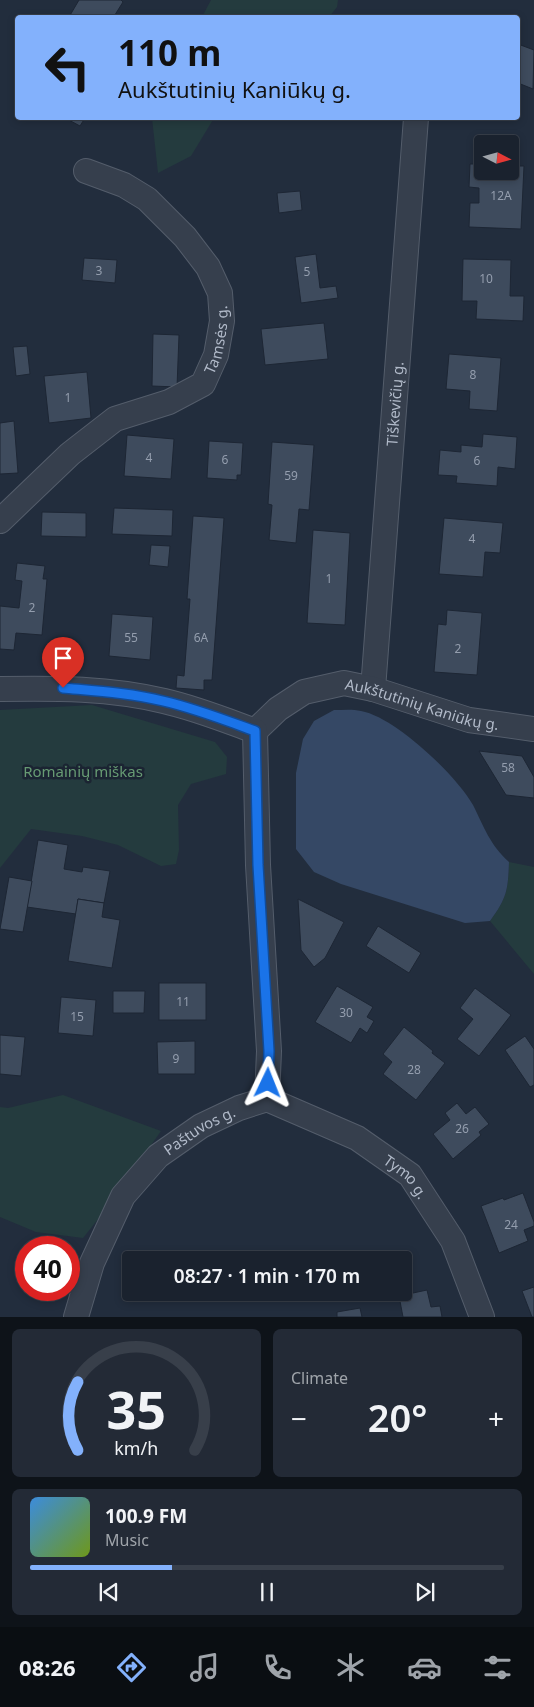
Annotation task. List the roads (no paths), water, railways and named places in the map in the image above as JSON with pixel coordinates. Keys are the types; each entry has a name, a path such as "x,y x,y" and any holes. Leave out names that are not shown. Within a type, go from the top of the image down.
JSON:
{"street":[{"name":"Tiškevičių g.","path":"373,689 416,120"},
{"name":"Tamsės g.","path":"0,521 70,454 115,419 169,402 203,384 216,355 222,321 220,292 208,267 185,237 147,199 124,185 86,171"},
{"name":"Aukštutinių Kaniūkų g.","path":"255,731 278,709 304,692 344,683 373,689 469,720 534,729"},
{"path":"0,689 63,688 123,694 164,701 255,731 258,865 269,1051 267,1099"},
{"name":"Paštuvos g.","path":"76,1317 92,1263 123,1196 158,1156 200,1126 239,1108 267,1099"},
{"name":"Tymo g.","path":"267,1099 357,1138 410,1175 453,1241 482,1317"}],"water":[{"path":"334,710 361,711 390,724 423,749 453,778 465,793 492,842 509,862 506,893 490,921 465,923 341,884 314,872 296,849 296,773 303,739 314,721"}],"park label":[{"name":"Romainių miškas","path":"83,771"}]}
